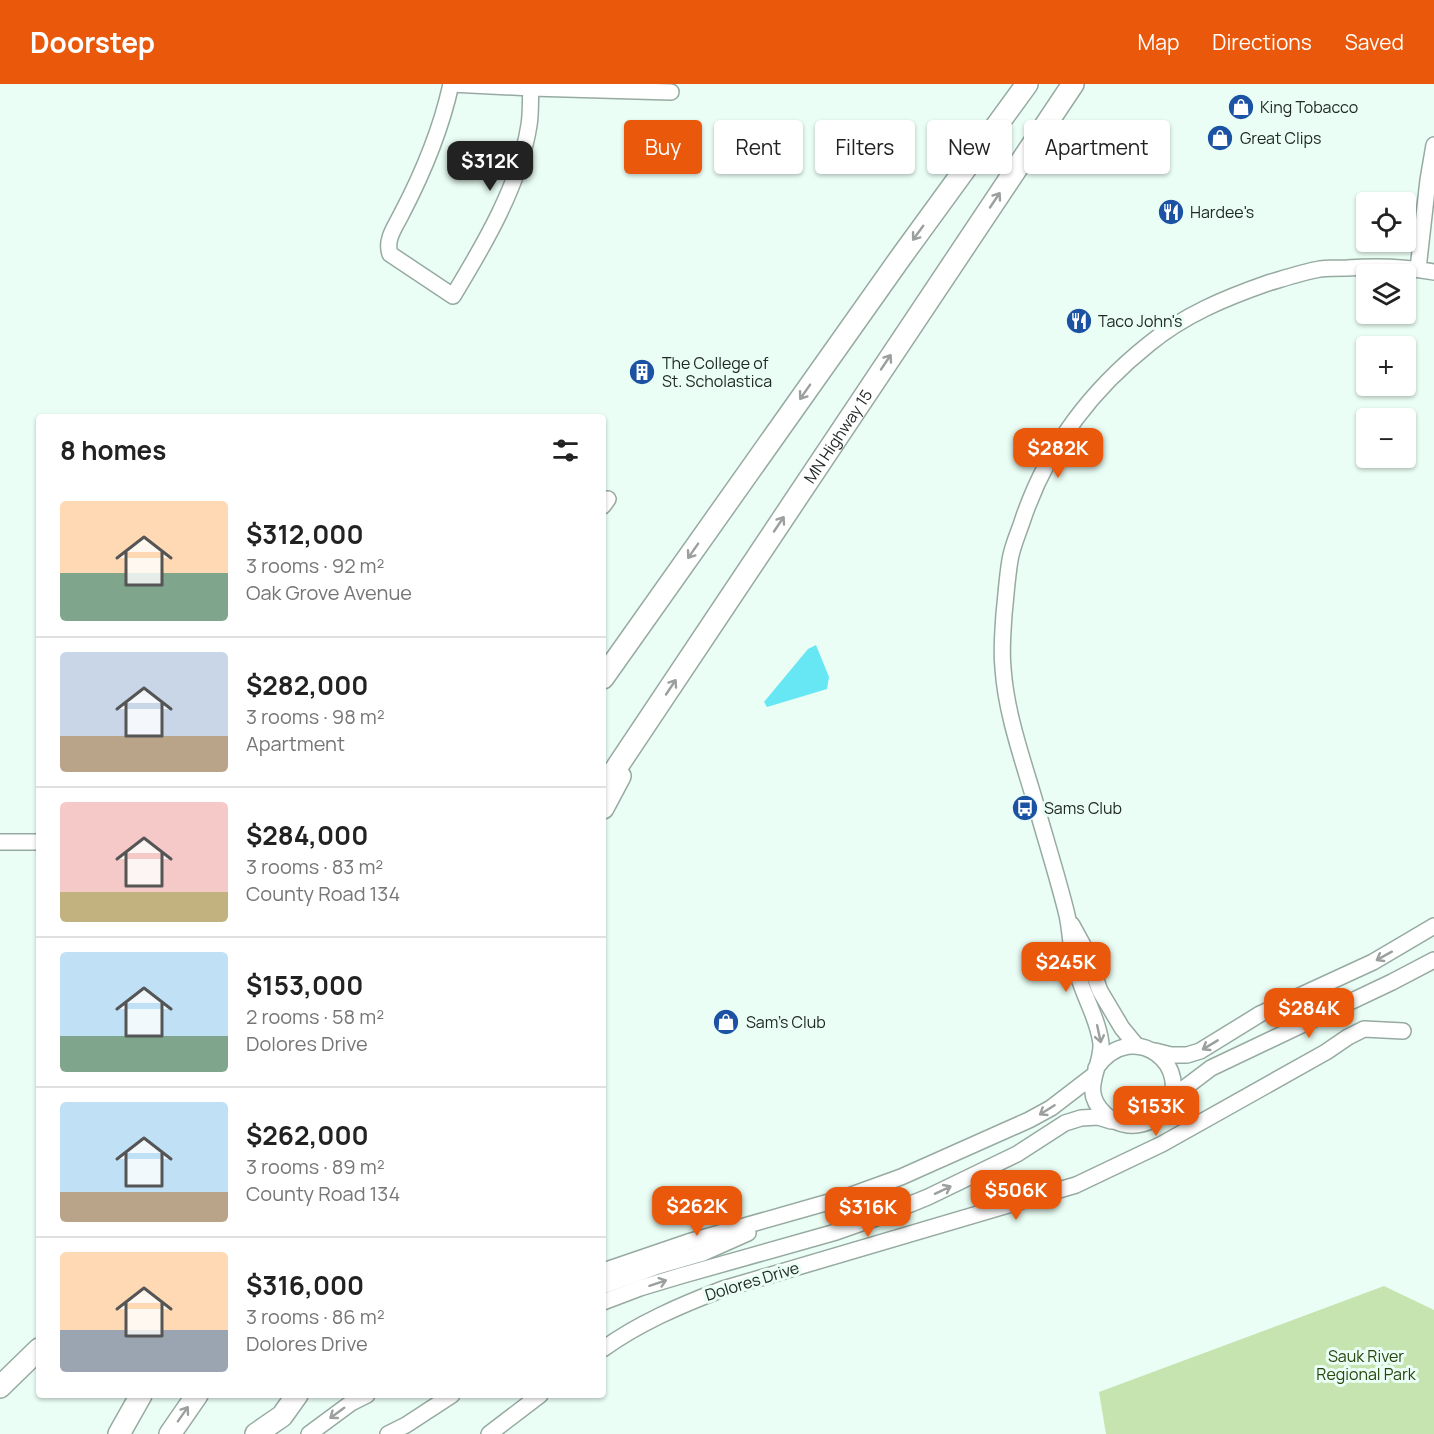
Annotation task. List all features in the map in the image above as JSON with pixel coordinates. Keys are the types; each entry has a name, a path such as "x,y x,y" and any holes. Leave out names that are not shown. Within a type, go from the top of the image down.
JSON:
{"highway":[{"path":"606,674 894,266 1027,84"},
{"name":"MN Highway 15","path":"606,783 1073,84"},
{"path":"606,802 656,708"},
{"path":"0,1387 36,1352"},
{"path":"0,1394 17,1370"},
{"path":"118,1434 139,1398"},
{"path":"170,1434 195,1398"},
{"path":"256,1434 282,1416 295,1398"}],"street":[{"path":"531,88 529,124 512,184 483,246 453,296 390,254 388,249 393,232 441,125 451,84 671,92"},
{"path":"1418,269 1434,145"},
{"path":"1118,1123 1100,1109 1094,1098 1092,1087 1101,1047 1096,1021 1080,984 1072,952 1068,917 1012,723 1003,670 1004,625 1010,558 1027,508 1046,464 1094,394 1125,363 1160,335 1198,311 1236,294 1320,269 1367,267 1418,269 1434,272"},
{"path":"0,842 36,842"},
{"path":"606,1301 640,1288 836,1232 879,1217 1017,1154 1065,1123 1081,1118 1098,1117 1130,1125 1143,1124 1155,1119 1164,1110 1173,1088 1168,1066 1160,1056 1144,1048 1116,1018 1100,991 1084,947 1068,917"},
{"path":"606,1270 679,1245 843,1198 891,1181 1051,1108 1095,1071 1103,1058 1113,1050 1124,1046 1171,1055 1187,1055 1200,1051 1260,1014 1372,962 1434,926"},
{"path":"1170,1099 1211,1068 1434,960"},
{"name":"Dolores Drive","path":"606,1347 652,1319 723,1289 1076,1185 1162,1144 1364,1029 1403,1030"},
{"path":"606,1285 703,1253 800,1210"},
{"path":"309,1434 361,1398"},
{"path":"388,1434 447,1398"},
{"path":"489,1434 536,1398"}],"green space":[{"name":"Sauk River Regional Park","path":"1384,1286 1434,1310 1434,1434 1106,1434 1099,1392"}],"water":[{"path":"816,645 829,677 827,689 767,707 764,702 808,649"}],"place":[{"name":"King Tobacco","path":"1241,107"},
{"name":"Great Clips","path":"1220,138"},
{"name":"Hardee's","path":"1171,212"},
{"name":"Taco John's","path":"1079,321"},
{"name":"The College of St. Scholastica","path":"642,372"},
{"name":"Sams Club","path":"1025,808"},
{"name":"Sam's Club","path":"726,1022"}]}
